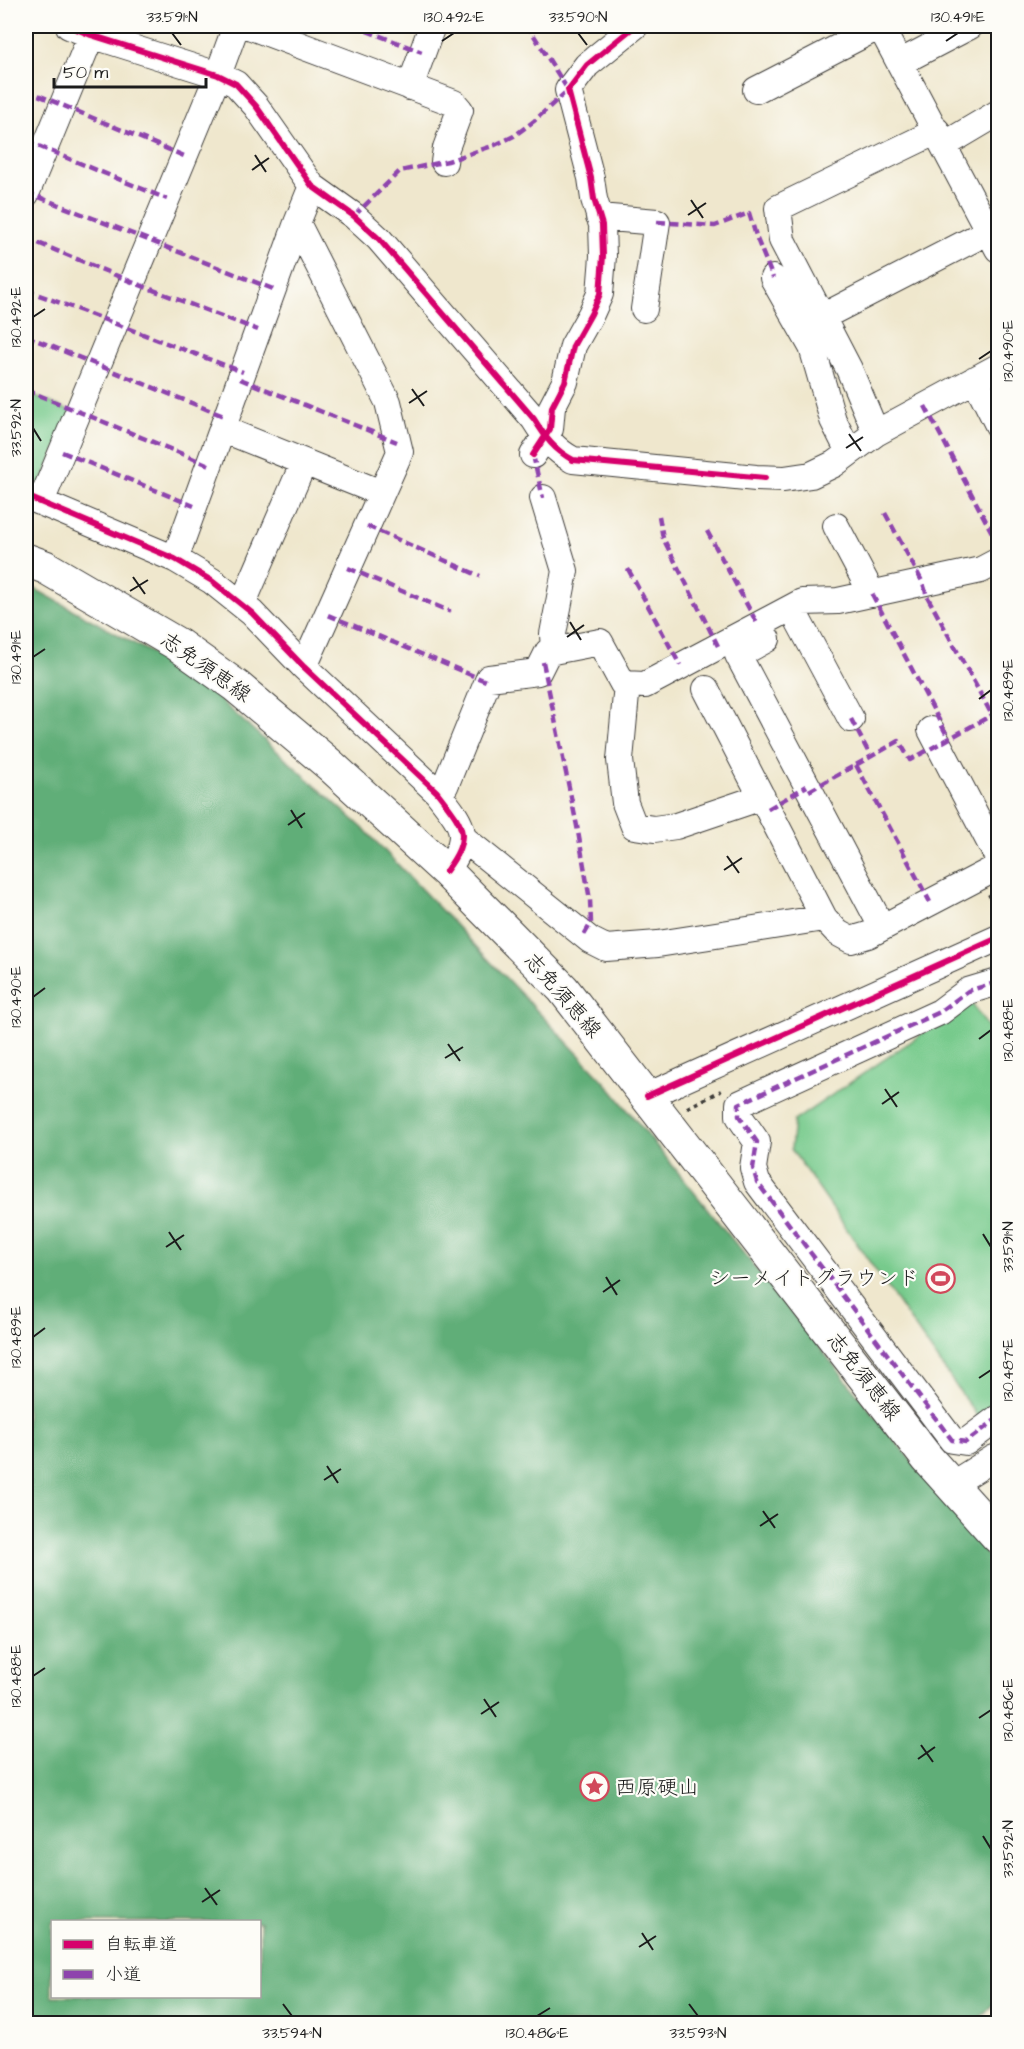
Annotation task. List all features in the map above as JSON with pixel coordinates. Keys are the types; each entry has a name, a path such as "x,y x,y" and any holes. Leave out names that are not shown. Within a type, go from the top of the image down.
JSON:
{"main road":[{"name":"志免須恵線","path":"26,560 45,567 177,644 236,686 330,765 446,871 563,989 927,1458 999,1537"}],"street":[{"path":"236,26 218,75 33,499 175,559 212,581 243,605 437,792 455,815 464,839 590,940 606,948 658,944 824,918"},
{"path":"249,26 454,103 460,110 446,148 444,162"},
{"path":"410,87 432,26"},
{"path":"539,446 550,429 552,407 565,382 573,346 600,294 603,256 602,225 568,90 587,65 635,26"},
{"path":"756,90 880,26 996,242 822,317"},
{"path":"901,62 970,26"},
{"path":"26,194 85,29 218,75 236,84 256,106 312,186 354,216 379,238 534,419 539,446"},
{"path":"876,433 849,369 782,240 778,208 999,113"},
{"path":"175,559 312,186"},
{"path":"599,217 657,222 644,309"},
{"path":"297,223 388,402 400,452 304,666"},
{"path":"773,278 812,347 833,420 849,452"},
{"path":"539,446 573,460 765,478 784,479 811,475 834,464 876,433 999,367"},
{"path":"975,380 999,425"},
{"path":"222,429 381,493"},
{"path":"243,605 304,462"},
{"path":"543,498 565,571 553,634 554,651"},
{"path":"836,526 872,594"},
{"path":"437,792 445,786 489,678 538,672 548,652 600,642 623,684 645,685 802,602 838,601 872,594 981,570 999,561"},
{"path":"815,602 812,612 799,622 738,655 882,927"},
{"path":"799,622 851,719"},
{"path":"627,684 620,760 625,803 634,826 654,830 676,826 762,797"},
{"path":"706,689 824,918 838,933 851,940 868,935 999,867"},
{"path":"931,730 999,858"},
{"path":"446,871 459,853 464,839"},
{"path":"647,1096 999,938"},
{"path":"999,982 968,991 940,1012 739,1104 739,1116 757,1142 753,1168 757,1182 952,1440 966,1442 999,1418"},
{"path":"814,1312 851,1288"},
{"path":"951,1485 999,1457"}],"green space":[{"path":"26,393 73,412 40,485 26,478"},
{"path":"26,584 192,675 365,830 605,1082 998,1568 998,1999 975,2023 26,2023"},
{"name":"シーメイトグラウンド","path":"970,1001 998,1042 998,1406 979,1419 791,1149 794,1121"}],"marked path":[{"path":"354,26 422,52"},
{"path":"354,216 400,171 448,161 514,136 568,90 528,26"},
{"path":"26,90 184,156"},
{"path":"26,141 167,199"},
{"path":"26,192 273,289"},
{"path":"657,222 715,226 749,213 773,278"},
{"path":"26,238 132,282 258,330"},
{"path":"26,290 243,372"},
{"path":"26,336 226,417"},
{"path":"240,379 397,442"},
{"path":"26,390 209,465"},
{"path":"925,406 998,544"},
{"path":"62,452 194,506"},
{"path":"533,455 543,498"},
{"path":"885,513 992,715"},
{"path":"659,516 663,538 718,646"},
{"path":"367,526 480,576"},
{"path":"707,531 758,625"},
{"path":"348,568 451,612"},
{"path":"628,569 680,665"},
{"path":"872,594 949,739"},
{"path":"328,615 488,682"},
{"path":"543,662 590,900 591,923 584,935"},
{"path":"809,791 899,741 910,760 992,715 997,717"},
{"path":"851,719 871,757"},
{"path":"856,765 930,902"},
{"path":"768,809 807,786"},
{"path":"998,982 968,991 940,1012 739,1104 739,1116 757,1142 753,1168 757,1182 952,1440 966,1442 998,1418"}],"cycle path":[{"path":"69,26 218,75 236,84 256,106 312,186 354,216 379,239 534,419 550,442 566,456 573,460 765,478"},
{"path":"533,455 550,429 552,407 565,382 573,346 600,294 603,256 602,225 568,90 587,65 635,26"},
{"path":"26,496 175,559 212,581 252,613 304,667 437,792 453,813 461,830 462,839 460,848 446,871"},
{"path":"647,1096 998,938"}],"place":[{"name":"シーメイトグラウンド","path":"940,1278"},
{"name":"西原硬山","path":"594,1787"}]}
